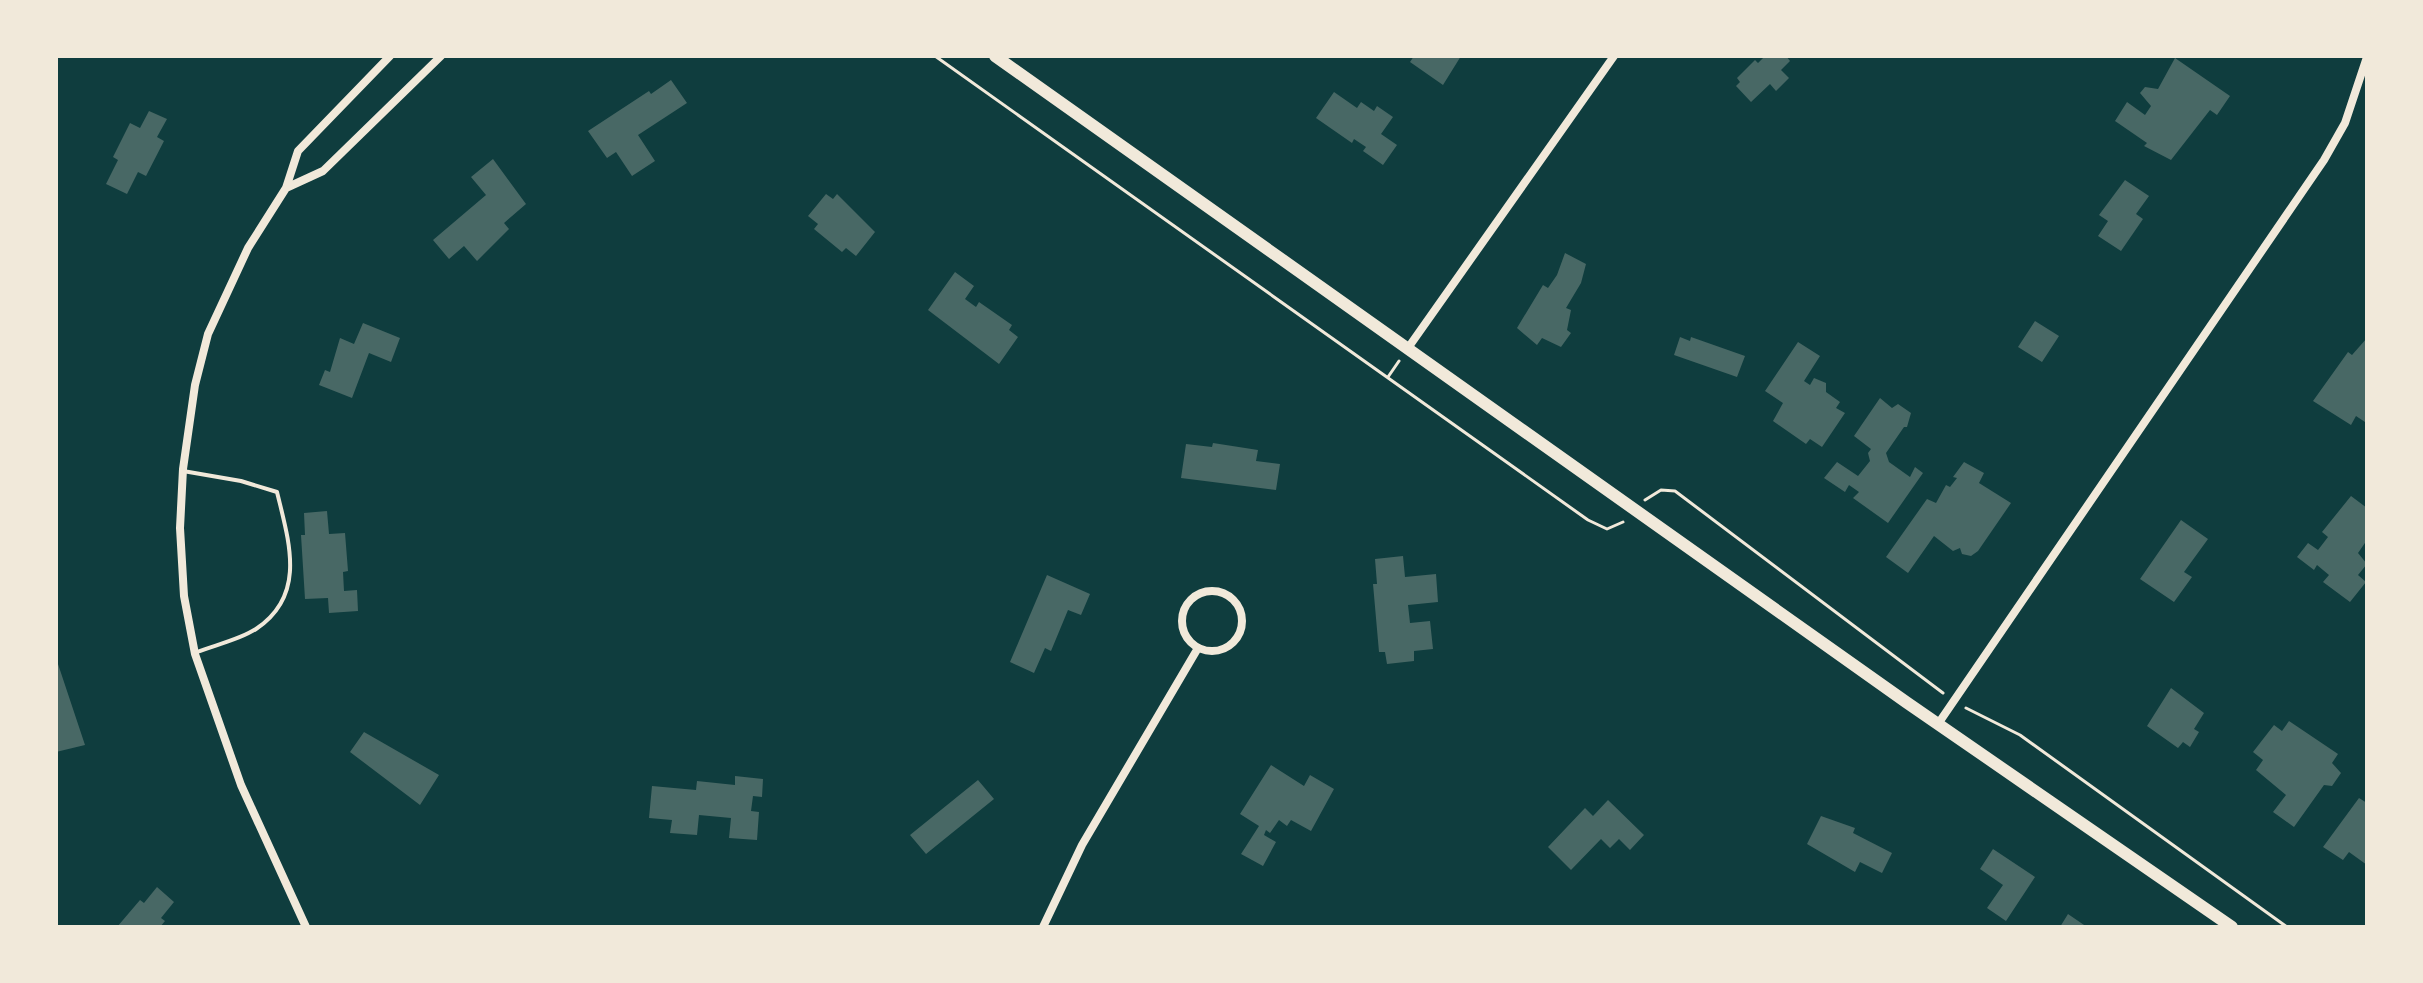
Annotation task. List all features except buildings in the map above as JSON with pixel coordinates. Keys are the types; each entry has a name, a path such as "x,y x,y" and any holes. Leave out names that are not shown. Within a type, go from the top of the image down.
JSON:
{"main road":[{"path":"995,56 1938,724 2232,927"}],"street":[{"path":"306,927 241,785 194,653 183,585 180,528 183,471 195,385 208,334 248,248 286,188 298,151 390,56"},
{"path":"286,188 323,171 441,56"},
{"path":"1408,348 1614,56"},
{"path":"1938,724 2324,160 2342,129 2367,57"},
{"path":"1212,591 1231,597 1242,613 1241,633 1227,648 1207,652 1198,648 1190,642 1182,624 1187,605 1193,597 1212,591"},
{"path":"1043,927 1082,845 1198,648"}],"lane":[{"path":"183,471 241,481 277,492 290,547 292,582 281,606 255,630 194,653"}]}
